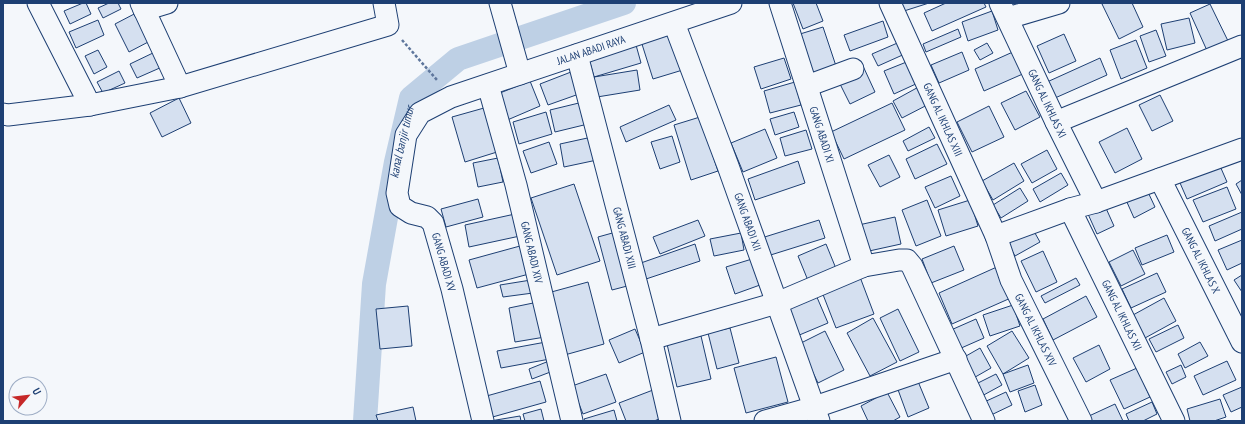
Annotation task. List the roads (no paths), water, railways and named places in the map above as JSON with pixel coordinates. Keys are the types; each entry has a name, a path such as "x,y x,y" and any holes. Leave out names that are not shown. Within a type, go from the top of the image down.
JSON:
{"street":[{"path":"38,3 90,105"},
{"path":"167,3 143,7 180,87"},
{"path":"3,114 8,115 90,105 180,87 388,25 384,3"},
{"name":"JALAN ABADI RAYA","path":"445,90 488,85 518,66 577,55 731,3"},
{"name":"GANG ABADI XI","path":"780,3 864,266"},
{"name":"GANG AL IKHLAS XIII","path":"890,3 996,236"},
{"path":"1004,10 1059,3"},
{"path":"502,8 518,66"},
{"name":"GANG AL IKHLAS XI","path":"1004,10 1056,122 1096,202"},
{"name":"GANG ABADI XII","path":"674,23 728,166 817,414"},
{"path":"1056,122 1242,46"},
{"name":"GANG ABADI XIII","path":"577,55 651,339 670,421"},
{"path":"807,86 853,70"},
{"name":"GANG ABADI XIV","path":"488,85 516,185 572,421"},
{"name":"GANG ABADI XV","path":"445,90 420,113 406,135 397,193 400,206 411,212 427,217 433,223 452,289 483,421"},
{"path":"996,236 1070,209 1096,202 1242,149"},
{"name":"GANG AL IKHLAS X","path":"1160,179 1242,342"},
{"name":"GANG AL IKHLAS XII","path":"1070,209 1174,421"},
{"name":"GANG AL IKHLAS XIV","path":"996,236 1011,280 1081,421"},
{"path":"651,339 777,303 864,266 907,260 912,266 984,421"},
{"path":"765,421 817,414 956,359"}],"waterway":[{"name":"kanal banjir timur","path":"365,421 374,284 396,162 411,98 458,59 624,3"}]}
